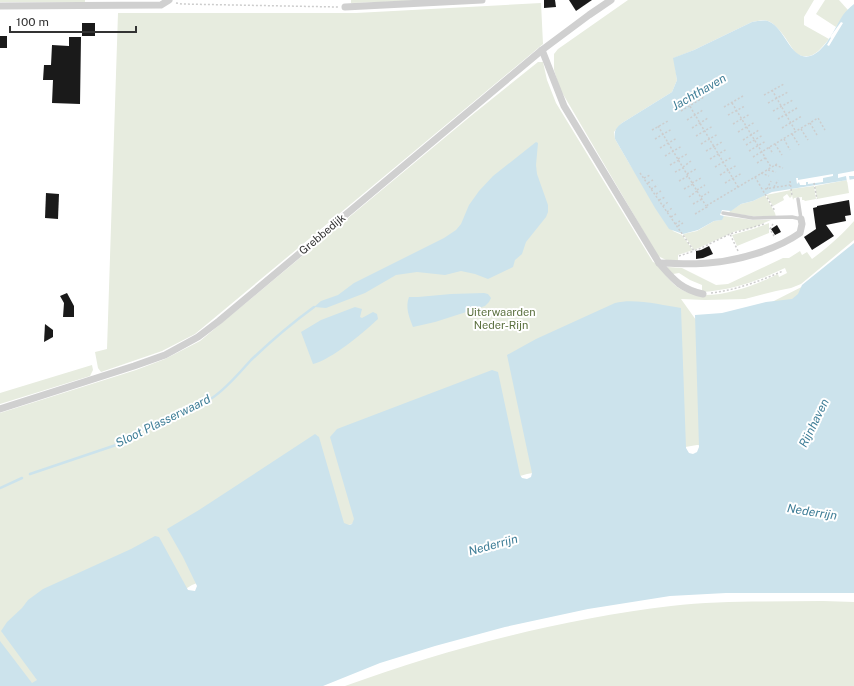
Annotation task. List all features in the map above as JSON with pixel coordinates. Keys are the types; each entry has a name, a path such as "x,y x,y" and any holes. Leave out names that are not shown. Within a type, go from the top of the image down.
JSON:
{"street":[{"path":"345,7 482,0"},
{"name":"Grebbedijk","path":"0,408 165,355 198,337 542,50 611,0"},
{"path":"0,6 161,5 169,1"},
{"path":"542,50 564,106 659,263 676,283 688,290 702,294"},
{"path":"659,263 708,264 766,250 792,239 800,233 802,224 801,219"}],"lane":[{"path":"723,213 753,218 792,217 801,219 798,200"}],"path":[{"path":"169,1 182,4 345,7"},
{"path":"764,95 784,84"},
{"path":"772,90 796,132"},
{"path":"768,103 788,92"},
{"path":"724,107 743,96"},
{"path":"681,111 704,97"},
{"path":"773,111 793,100"},
{"path":"732,102 771,167"},
{"path":"688,103 738,187"},
{"path":"728,115 745,106"},
{"path":"778,119 797,108"},
{"path":"687,120 704,110"},
{"path":"733,124 750,114"},
{"path":"782,128 802,116"},
{"path":"692,128 708,118"},
{"path":"753,157 818,118 825,130"},
{"path":"652,130 668,121"},
{"path":"738,132 755,122"},
{"path":"810,123 817,135"},
{"path":"658,126 706,206"},
{"path":"696,136 713,126"},
{"path":"655,139 672,129"},
{"path":"801,129 808,140"},
{"path":"743,140 759,130"},
{"path":"701,144 718,134"},
{"path":"792,134 799,145"},
{"path":"746,145 763,135"},
{"path":"660,148 677,138"},
{"path":"784,139 790,150"},
{"path":"749,151 766,141"},
{"path":"706,152 722,142"},
{"path":"775,144 782,155"},
{"path":"665,156 682,146"},
{"path":"769,147 773,154"},
{"path":"710,159 727,149"},
{"path":"670,165 687,154"},
{"path":"715,167 732,157"},
{"path":"757,163 765,158"},
{"path":"675,172 691,161"},
{"path":"695,214 776,164 783,168"},
{"path":"720,175 737,165"},
{"path":"680,181 696,169"},
{"path":"767,169 776,172"},
{"path":"640,173 694,251"},
{"path":"725,183 742,173"},
{"path":"761,173 769,176"},
{"path":"644,178 650,175"},
{"path":"755,177 770,202"},
{"path":"684,189 701,178"},
{"path":"648,184 653,180"},
{"path":"774,188 778,180"},
{"path":"790,181 792,196"},
{"path":"771,182 766,189 790,185"},
{"path":"814,183 817,199"},
{"path":"651,189 658,185"},
{"path":"689,197 705,185"},
{"path":"655,195 661,191"},
{"path":"693,204 709,192"},
{"path":"659,200 664,196"},
{"path":"663,206 668,202"},
{"path":"666,212 672,208"},
{"path":"670,218 676,214"},
{"path":"675,224 680,221"},
{"path":"678,226 684,223"},
{"path":"678,264 679,255 694,251 730,234 753,229 768,223"},
{"path":"730,234 738,248 740,257"},
{"path":"702,294 739,288 783,271"}],"green space":[{"path":"0,0 85,0 85,2 0,2"},
{"path":"351,0 436,0 351,3"},
{"path":"628,0 814,0 804,17 804,25 829,39 815,54 802,56 796,54 784,35 772,23 764,20 752,22 674,58 677,80 672,92 622,123 614,132 615,139 629,163 673,231 682,235 693,250 678,255 678,261 666,260 658,256 560,89 554,70 554,54 558,49"},
{"path":"825,0 839,0 848,10 836,27 816,14"},
{"path":"541,3 543,44 195,334 162,351 101,372 98,368 95,352 107,349 118,13 356,13"},
{"name":"Uiterwaarden Neder-Rijn","path":"538,62 543,62 547,80 556,103 653,262 656,263 678,288 692,294 717,294 744,288 778,274 779,277 787,273 785,268 745,284 703,292 702,285 679,273 673,274 667,268 682,268 716,285 728,284 783,258 789,258 800,251 802,255 807,252 812,259 844,232 854,221 854,240 801,284 791,288 745,299 681,299 696,320 766,305 837,269 854,453 697,445 527,474 354,523 192,585 30,686 0,686 0,413 136,370 165,359 200,341"},
{"path":"847,180 849,193 817,199 815,186"},
{"path":"814,186 816,199 805,201 802,200 802,197 794,198 793,200 791,189"},
{"path":"791,190 792,196 790,198 787,194 783,197 784,200 773,206 766,195"},
{"path":"765,195 776,217 729,213 741,204 753,201"},
{"path":"724,216 754,220 771,220 752,228 736,231 694,250 683,234 697,231 714,221 721,220"},
{"path":"769,223 769,233 737,246 732,235"},
{"path":"92,365 93,370 90,376 0,404 0,393"},
{"path":"823,601 854,602 854,686 345,686 424,659 465,647 547,627 589,619 690,604"}],"water":[{"name":"Jachthaven","path":"854,4 854,179 772,192 753,201 741,204 731,211 722,210 720,215 724,216 722,220 714,221 698,230 683,234 669,229 655,208 615,139 615,133 618,126 622,123 672,92 677,80 673,58 694,50 752,22 764,20 776,26 797,53 804,56 811,56 824,46 843,15"},
{"path":"536,142 538,143 536,165 537,174 548,205 548,212 546,217 526,242 522,254 515,260 513,267 488,279 461,271 445,275 417,272 396,275 365,293 326,308 314,307 321,301 338,295 354,283 444,238 456,230 461,224 469,205 479,191 493,176"},
{"path":"854,243 854,593 726,593 670,596 588,609 505,627 435,646 380,663 323,686 0,686 0,641 32,683 37,680 1,631 7,622 28,600 43,589 131,549 155,536 159,537 188,590 195,591 197,586 167,529 199,510 315,434 319,437 344,523 349,525 352,524 354,519 330,437 337,429 492,370 498,372 520,475 522,478 527,479 531,477 532,473 507,355 536,339 615,303 631,301 681,308 686,448 689,453 693,454 697,452 699,447 695,315 722,313 766,302 792,299 798,294 802,285"},
{"path":"488,294 491,298 485,306 435,322 413,327 407,308 409,297"},
{"path":"355,307 362,309 360,317 362,318 373,312 377,314 378,319 338,351 313,364 301,332 321,320"}],"pier":[{"path":"841,22 843,23 829,46 827,45 831,38 830,37"},
{"path":"854,171 854,176 849,176 850,182 847,182 846,176 838,178 838,174"},
{"path":"833,174 833,176 823,178 823,182 808,184 808,182 806,182 806,185 800,185 799,182 797,184 796,178 798,178 798,180"}],"building":[{"path":"544,0 555,0 556,7 544,8"},
{"path":"569,0 592,0 576,11"},
{"path":"82,23 95,23 95,36 82,36"},
{"path":"0,36 7,36 7,48 0,48"},
{"path":"69,37 81,37 80,104 52,103 53,80 43,80 44,65 51,65 52,45 69,46"},
{"path":"46,193 59,194 58,219 45,218"},
{"path":"849,200 851,215 845,216 846,221 826,225 834,236 812,250 804,237 816,229 813,208"},
{"path":"777,225 781,232 775,235 771,229"},
{"path":"709,246 713,254 696,259 696,251"},
{"path":"67,293 74,306 74,317 63,317 64,303 60,296"},
{"path":"45,324 53,330 53,337 44,342"}],"waterway":[{"name":"Sloot Plasserwaard","path":"30,474 116,445 137,431 201,405 223,390 266,346 314,307"},
{"name":"Sloot Plasserwaard","path":"0,488 22,478"}],"water label":[{"name":"Rijnhaven","path":"814,423"},
{"name":"Nederrijn","path":"812,512"},
{"name":"Nederrijn","path":"493,545"}]}
